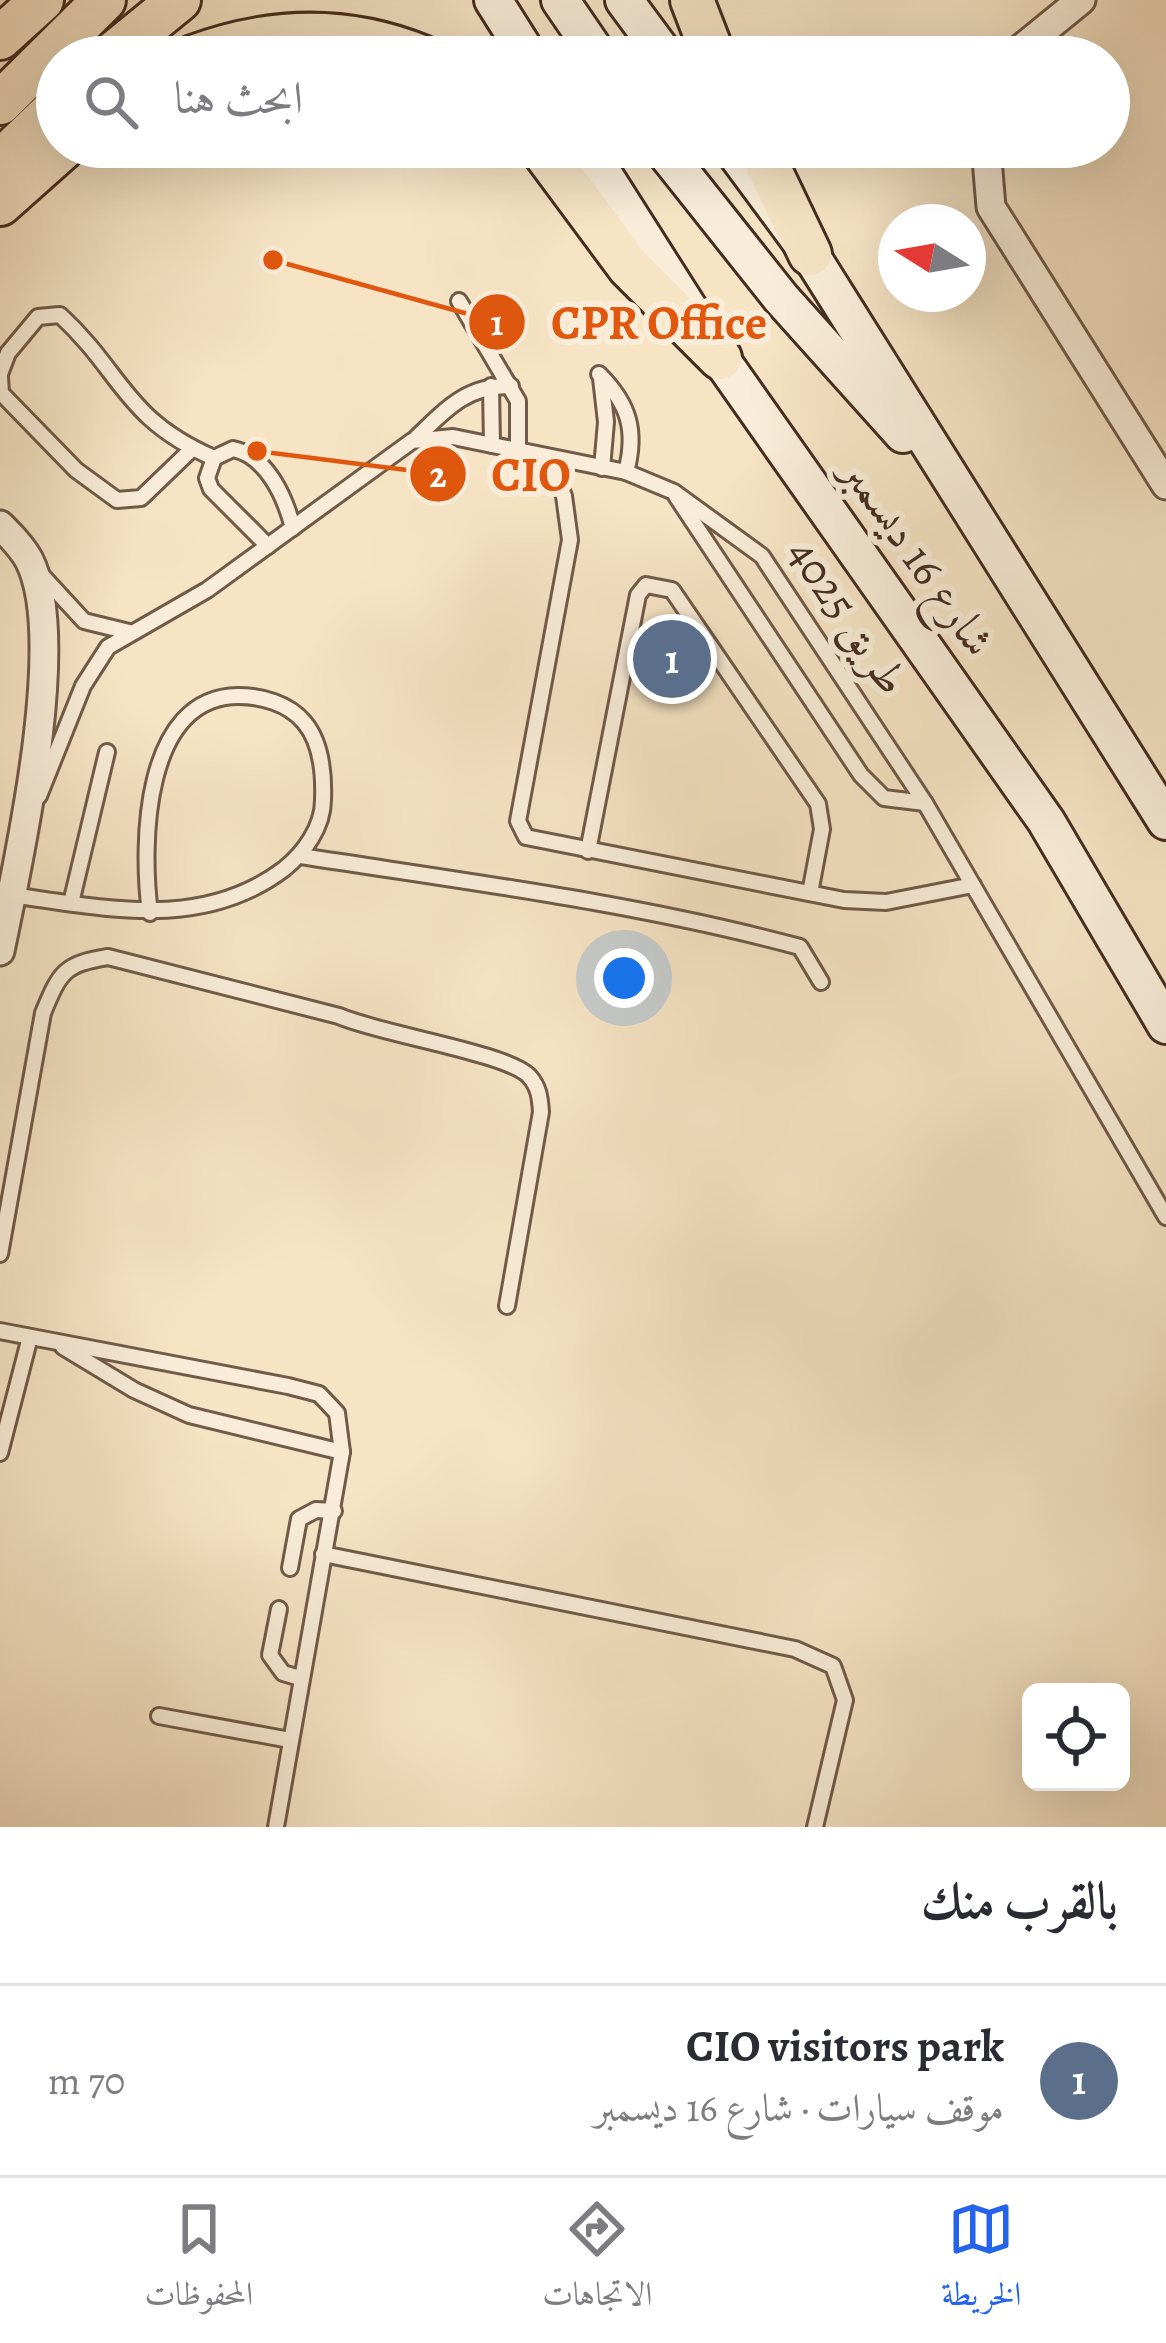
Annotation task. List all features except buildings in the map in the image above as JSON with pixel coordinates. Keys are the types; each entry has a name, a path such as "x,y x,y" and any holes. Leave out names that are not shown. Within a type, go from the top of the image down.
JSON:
{"main road":[{"path":"0,38 42,0"},
{"path":"68,36 104,0"},
{"path":"134,36 178,0"},
{"path":"493,0 516,36"},
{"path":"560,0 585,36"},
{"path":"624,0 651,36"},
{"path":"692,0 707,36"},
{"path":"265,36 321,36"},
{"path":"0,103 36,67"},
{"path":"0,162 36,127"},
{"path":"0,204 40,168"},
{"path":"556,168 629,267 720,358"},
{"name":"شارع 16 ديسمبر","path":"599,168 720,358 1046,820 1166,1025"},
{"path":"678,168 781,298 973,513"},
{"name":"شارع 16 ديسمبر","path":"747,168 810,254 1166,820"},
{"path":"769,168 810,254"}],"street":[{"path":"1037,36 1081,0"},
{"path":"988,168 991,207 1166,485"},
{"path":"0,525 30,562 41,602 44,664 0,951"}],"lane":[{"path":"459,302 511,386 521,417 518,451"},
{"path":"192,449 141,498 117,500 76,470 1,393 0,376 8,353 38,317 60,315 134,408 192,449 214,458"},
{"path":"602,468 607,422 599,374 630,418 626,472"},
{"path":"20,844 93,665 129,632 207,590 412,441 461,396 490,386 511,386"},
{"path":"490,386 492,445"},
{"name":"طريق 4025","path":"412,441 453,436 626,472 674,492 762,556 925,803 1166,1217"},
{"path":"268,546 211,489 207,478 214,458 233,449 252,458 281,492 293,527"},
{"path":"548,457 564,496 570,540 518,820 532,840 810,893 886,902 974,885"},
{"path":"674,492 694,531 861,775 884,798 925,803"},
{"path":"30,562 84,622 129,632"},
{"path":"588,850 638,595 646,585 660,585 672,590 818,804 822,829 810,893"},
{"path":"11,895 150,913 206,907 259,888 301,856 323,813 324,766 304,722 264,696 215,697 176,722 160,758 144,867 150,913"},
{"path":"71,903 107,752"},
{"path":"301,856 602,903 752,934 800,947 821,982"},
{"path":"0,1254 43,1013 57,981 74,962 109,957 324,1011 374,1031 500,1061 527,1074 539,1092 541,1112 507,1306"},
{"path":"0,1331 319,1394 337,1413 342,1452 334,1511 275,1827"},
{"path":"0,1453 29,1337"},
{"path":"53,1341 134,1390 189,1415 342,1452"},
{"path":"290,1568 299,1519 316,1510 334,1511"},
{"path":"323,1554 795,1648 833,1666 845,1700 815,1827"},
{"path":"279,1609 270,1655 274,1665 300,1678"},
{"path":"159,1716 290,1740"}],"place":[{"name":"CPR Office","path":"273,260"},
{"name":"CIO","path":"257,451"},
{"name":"CIO visitors park","path":"672,659"}]}
